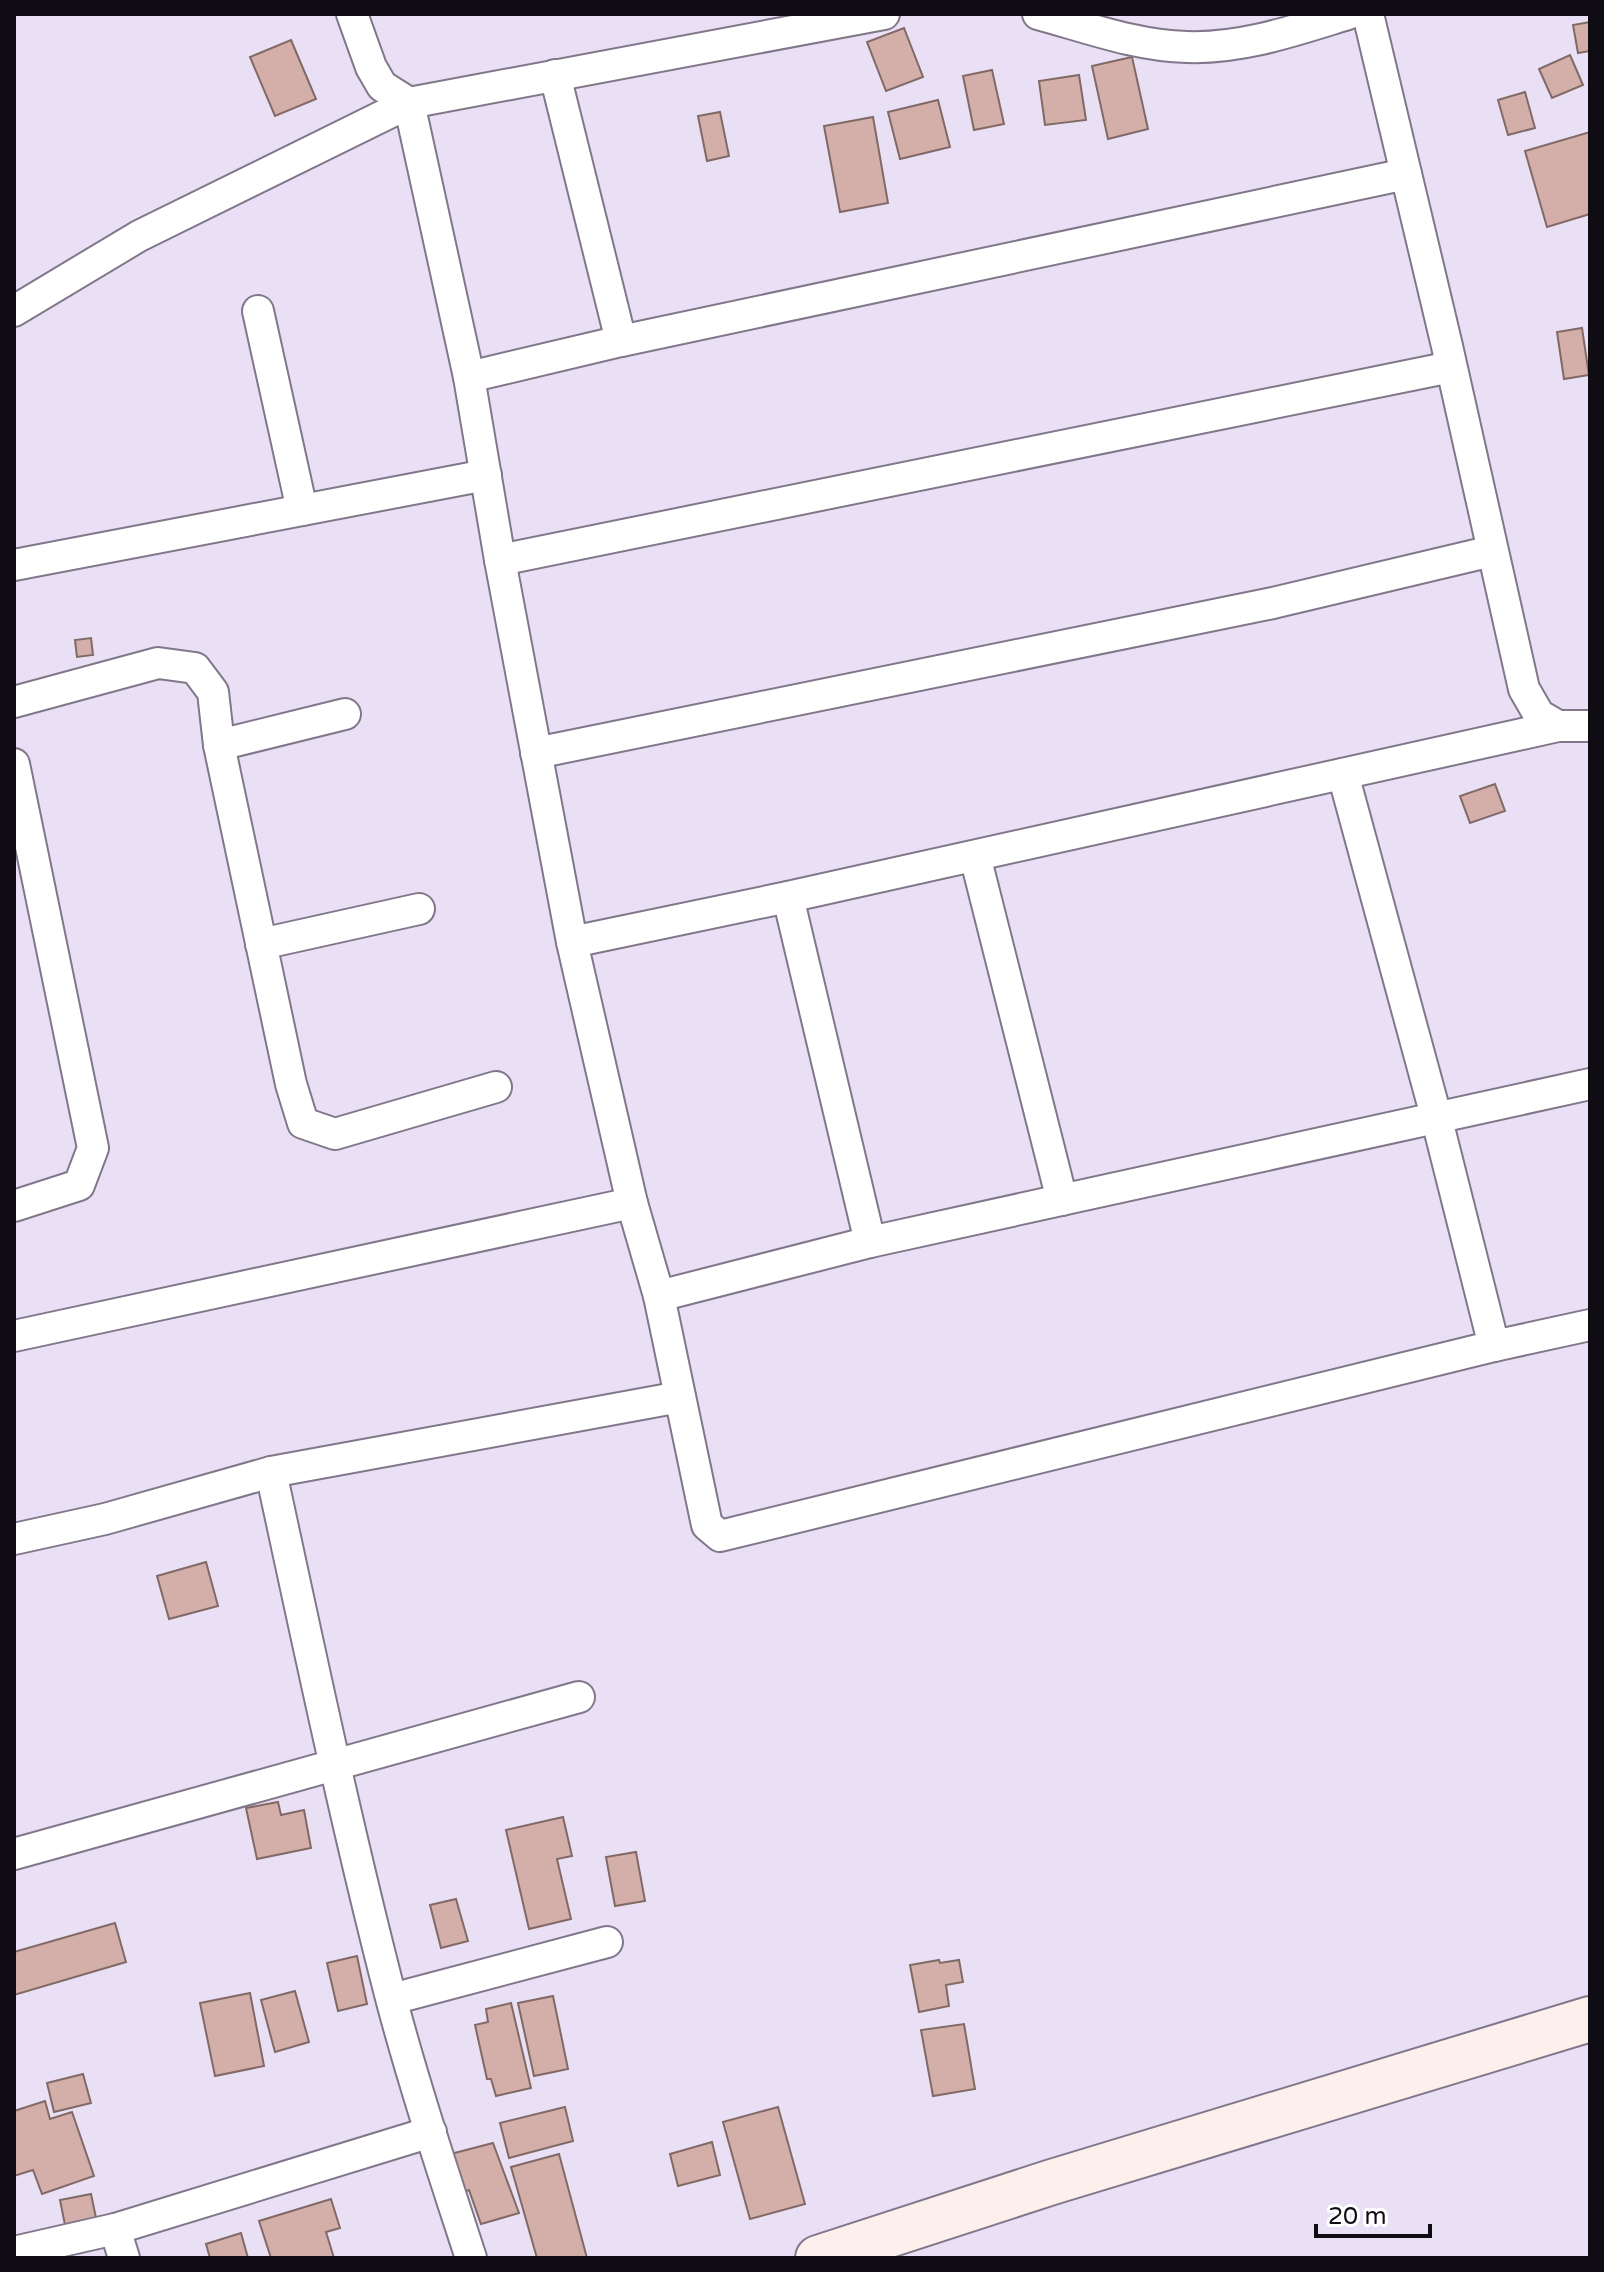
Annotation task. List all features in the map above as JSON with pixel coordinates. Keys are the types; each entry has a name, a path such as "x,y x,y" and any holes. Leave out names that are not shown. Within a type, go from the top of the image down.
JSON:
{"street":[{"path":"352,14 371,67 382,86 409,103 469,377 572,942 632,1203 659,1296 707,1525 720,1536 1590,1325"},
{"path":"14,311 139,236 409,103 884,14"},
{"path":"1038,14 1144,43 1187,47 1244,43 1348,14"},
{"path":"1368,14 1524,689 1539,715 1558,726"},
{"path":"555,75 621,341"},
{"path":"469,377 621,341 1406,174"},
{"path":"258,311 302,510"},
{"path":"500,560 1451,367"},
{"path":"14,565 486,475"},
{"path":"536,753 1273,603 1492,551"},
{"path":"14,702 158,663 195,668 213,692 219,745 291,1084 303,1123 335,1134 496,1087"},
{"path":"219,745 345,714"},
{"path":"572,942 1558,726 1590,726"},
{"path":"14,764 93,1148 79,1185 14,1206"},
{"path":"1343,774 1436,1116 1494,1346"},
{"path":"975,856 1062,1200"},
{"path":"788,897 870,1242"},
{"path":"261,944 419,909"},
{"path":"659,1296 870,1242 1590,1084"},
{"path":"14,1336 632,1203"},
{"path":"14,1539 105,1519 271,1472 680,1397"},
{"path":"271,1472 334,1764 392,1999 471,2258"},
{"path":"14,1854 579,1697"},
{"path":"392,1999 607,1942"},
{"path":"818,2258 1052,2182 1590,2019"},
{"path":"14,2252 115,2229 431,2132"},
{"path":"115,2229 124,2258"}],"building":[{"path":"1590,22 1590,51 1578,53 1573,25"},
{"path":"904,28 923,77 886,91 867,42"},
{"path":"291,40 316,99 275,116 250,57"},
{"path":"1570,55 1583,85 1552,98 1539,69"},
{"path":"1132,57 1148,129 1108,139 1092,66"},
{"path":"992,70 1004,124 974,130 963,76"},
{"path":"1079,75 1086,120 1045,125 1039,81"},
{"path":"1525,92 1535,128 1508,135 1498,100"},
{"path":"938,100 950,147 900,159 888,112"},
{"path":"720,112 729,156 707,161 698,116"},
{"path":"873,117 888,203 840,212 824,126"},
{"path":"1590,132 1590,214 1547,227 1525,151"},
{"path":"1582,328 1589,375 1564,379 1557,332"},
{"path":"91,638 93,655 77,657 75,640"},
{"path":"1495,784 1505,811 1470,823 1460,796"},
{"path":"206,1562 218,1606 169,1619 157,1576"},
{"path":"278,1802 281,1815 304,1810 311,1848 257,1859 246,1808"},
{"path":"563,1817 572,1856 557,1859 571,1919 529,1929 506,1830"},
{"path":"636,1852 645,1901 615,1906 606,1857"},
{"path":"456,1899 468,1941 441,1948 430,1905"},
{"path":"115,1923 126,1962 14,1995 14,1952"},
{"path":"357,1956 367,2004 338,2011 327,1963"},
{"path":"939,1960 940,1963 959,1960 963,1982 946,1985 949,2006 919,2012 910,1965"},
{"path":"295,1991 309,2042 275,2052 261,2000"},
{"path":"250,1993 264,2066 215,2076 200,2003"},
{"path":"553,1996 568,2069 534,2076 518,2003"},
{"path":"511,2003 531,2088 496,2096 491,2079 487,2079 475,2025 488,2022 486,2009"},
{"path":"964,2024 975,2089 933,2096 921,2030"},
{"path":"83,2074 91,2103 54,2112 47,2083"},
{"path":"45,2101 50,2119 72,2112 94,2176 42,2194 33,2170 14,2176 14,2111"},
{"path":"565,2107 573,2141 509,2158 500,2123"},
{"path":"778,2107 805,2204 750,2219 723,2122"},
{"path":"712,2142 720,2175 678,2186 670,2154"},
{"path":"493,2143 519,2213 481,2224 469,2190 457,2194 443,2156"},
{"path":"559,2154 587,2258 537,2258 511,2167"},
{"path":"91,2194 96,2218 65,2225 60,2200"},
{"path":"331,2199 340,2228 326,2232 334,2258 271,2258 259,2221"},
{"path":"241,2233 248,2258 210,2258 206,2244"}]}
